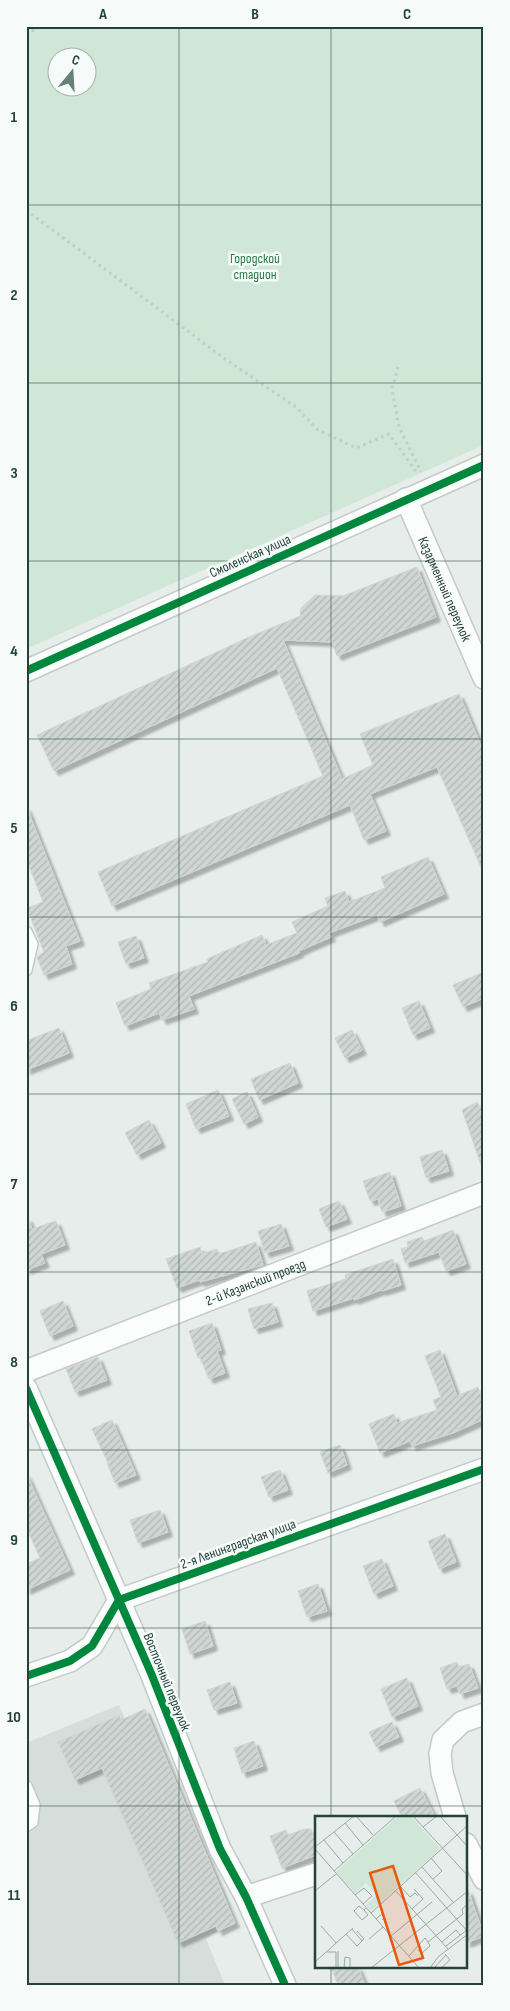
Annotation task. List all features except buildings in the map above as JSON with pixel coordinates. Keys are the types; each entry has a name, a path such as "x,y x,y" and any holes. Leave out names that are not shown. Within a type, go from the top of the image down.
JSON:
{"street":[{"name":"Смоленская улица","path":"26,671 406,498 484,465"},
{"name":"Казарменный переулок","path":"406,498 484,678"},
{"name":"2-й Казанский проезд","path":"26,1371 484,1193"},
{"name":"Восточный переулок","path":"26,1388 151,1673 220,1849 246,1897 285,1985"},
{"name":"2-я Ленинградская улица","path":"119,1600 484,1469"},
{"path":"26,1676 70,1661 92,1646 119,1600"},
{"path":"455,1816 442,1773 440,1754 443,1740 462,1722 484,1714"},
{"path":"468,1848 484,1879"},
{"path":"246,1897 315,1874"}],"lane":[{"path":"26,932 32,944 26,970"},
{"path":"26,1786 34,1805 32,1822 26,1826"}],"path":[{"path":"26,34 42,26"},
{"path":"26,210 225,359 296,407 318,430 356,448 389,434 429,488"},
{"path":"398,367 392,389 399,428 429,488"}],"shaded area":[{"path":"119,1705 217,1931 206,1939 225,1985 26,1985 26,1743"}],"green space":[{"name":"Городской стадион","path":"26,26 484,26 484,445 26,649"}],"cycle path":[{"path":"26,671 484,465"},
{"path":"26,1388 151,1673 220,1849 246,1897 285,1985"},
{"path":"26,1676 70,1661 92,1646 119,1600 484,1469"}]}
